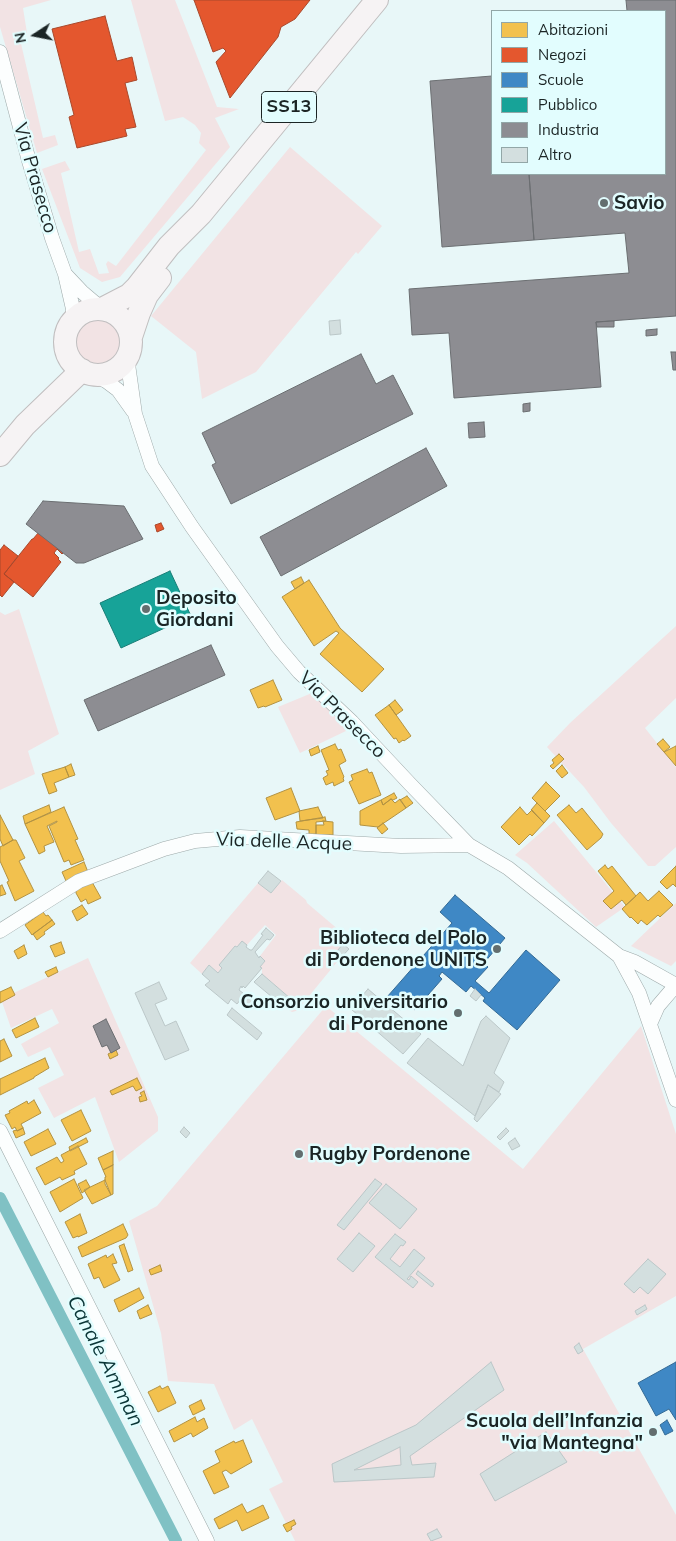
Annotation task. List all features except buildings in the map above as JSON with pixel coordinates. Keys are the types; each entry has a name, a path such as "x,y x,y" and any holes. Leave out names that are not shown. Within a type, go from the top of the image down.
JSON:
{"main road":[{"name":"SS13","path":"69,332 81,314 91,310 102,309 129,295 169,246 201,214 377,0"},
{"name":"SS13","path":"129,347 139,313 147,295 178,252 201,214"},
{"path":"69,332 68,353 73,363 87,372 103,374 113,372 121,366 129,347 128,327 113,312 102,309"},
{"path":"0,456 25,425 55,377 69,332"},
{"path":"25,425 87,372"}],"street":[{"name":"Via Prasecco","path":"0,52 29,161 65,274 73,309 69,332"},
{"name":"Via Prasecco","path":"65,274 102,309"},
{"name":"Via Prasecco","path":"129,347 135,414 152,466 192,527 277,646 299,672 352,722 469,845 508,868 619,956 635,962 676,985 658,1006 650,1024"},
{"name":"Via Prasecco","path":"87,372 118,390 135,414"},
{"name":"Via delle Acque","path":"0,931 79,881 179,844 195,841 240,837 401,846 469,845"},
{"name":"Via Prasecco","path":"619,956 634,982 676,1100"},
{"path":"0,1130 207,1541"}],"shaded area":[{"path":"0,0 51,0 23,8 27,33 19,35 43,138 55,135 58,145 37,153 0,27"},
{"path":"131,0 175,0 217,107 239,109 215,118 230,147 120,277 102,282 80,268 42,169 65,161 70,170 61,173 79,252 90,249 99,274 109,273 106,264 108,261 116,266 206,150 199,143 201,133 195,125 183,117 165,121"},
{"path":"290,147 382,226 358,254 356,252 256,372 202,399 196,352 151,316"},
{"path":"102,320 114,326 119,333 119,351 114,358 107,363 94,364 86,361 79,354 76,338 79,330 86,323"},
{"path":"19,609 59,734 28,751 35,774 0,790 0,612 5,615"},
{"path":"676,626 676,698 645,728 676,767 676,847 655,866 648,866 611,823 584,787 547,747 570,723"},
{"path":"312,693 348,730 300,753 278,707"},
{"path":"554,821 625,907 596,927 527,863 515,855"},
{"path":"282,880 346,936 343,944 332,957 337,962 300,1007 292,1012 284,1007 291,999 262,974 262,968 260,967 265,961 260,956 276,935 265,925 247,945 235,946 218,973 209,965 202,974 190,963 258,883 271,893"},
{"path":"676,903 676,961 671,966 631,946"},
{"path":"88,958 158,1117 158,1131 119,1162 95,1097 54,1118 38,1088 64,1075 50,1047 28,1057 21,1044 59,1023 52,1009 11,1028 1,999"},
{"path":"326,1006 523,1169 641,1026 676,1134 676,1296 583,1349 676,1515 676,1541 295,1541 269,1489 283,1482 252,1419 234,1430 214,1384 168,1381 161,1333 129,1221 157,1206"}],"waterway":[{"name":"Canale Amman","path":"0,1198 176,1541"}],"place":[{"name":"Savio","path":"604,203"},
{"name":"Deposito Giordani","path":"146,609"},
{"name":"Biblioteca del Polo di Pordenone UNITS","path":"497,949"},
{"name":"Consorzio universitario di Pordenone","path":"458,1013"},
{"name":"Rugby Pordenone","path":"299,1154"},
{"name":"Scuola dell’Infanzia \"via Mantegna\"","path":"653,1432"}]}
